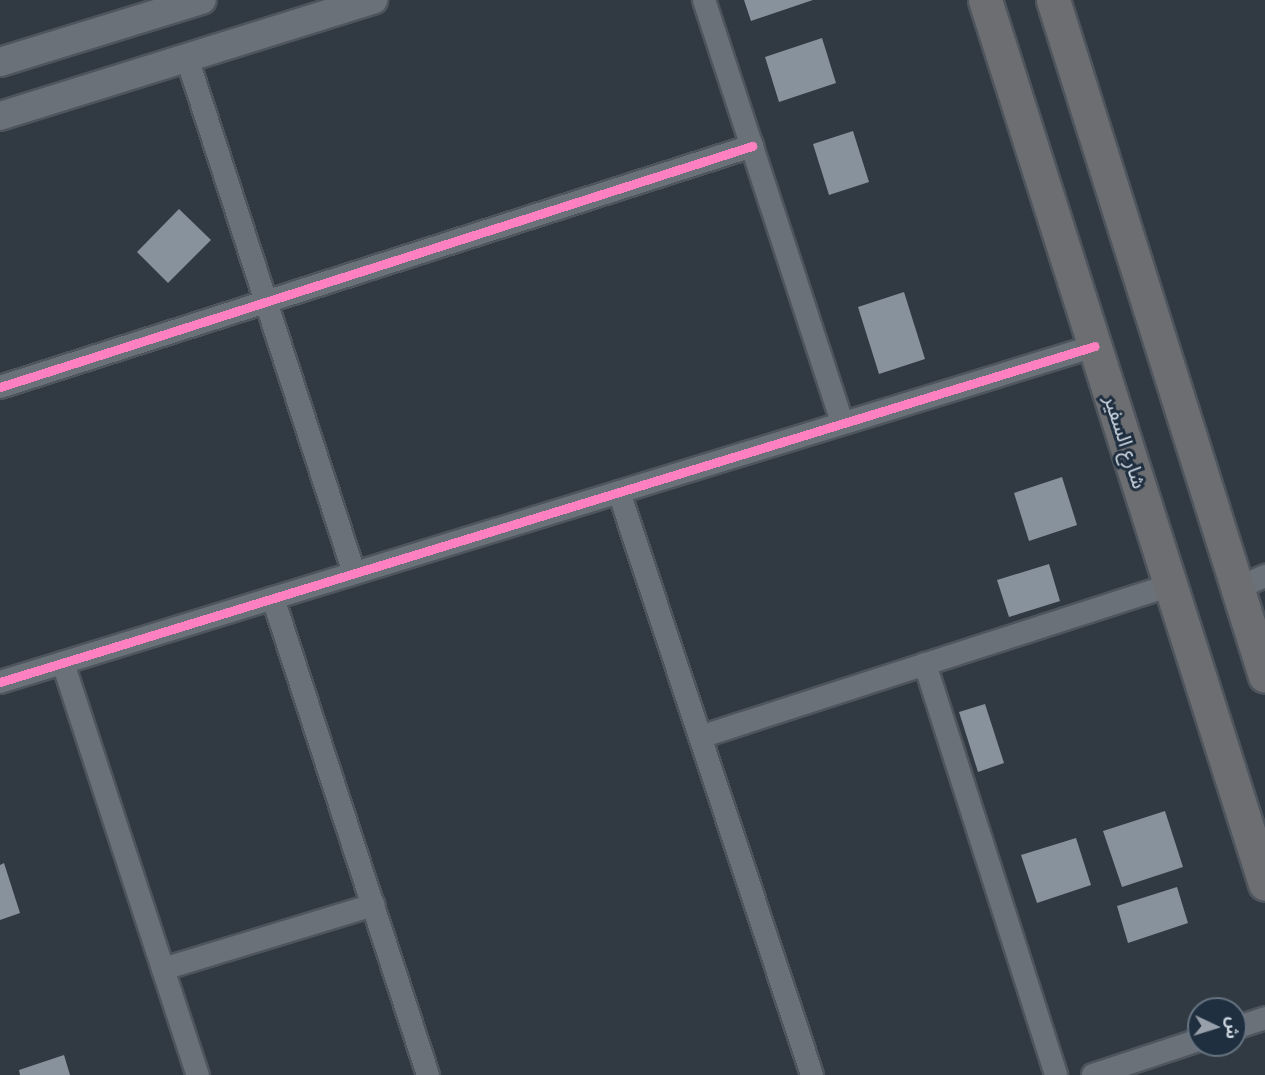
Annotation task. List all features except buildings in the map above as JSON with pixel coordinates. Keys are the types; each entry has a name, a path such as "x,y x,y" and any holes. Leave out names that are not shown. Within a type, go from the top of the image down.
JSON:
{"main road":[{"name":"شارع السفير","path":"985,0 1265,884"},
{"path":"1053,0 1251,582 1265,676"}],"street":[{"path":"0,116 373,0"},
{"path":"704,0 842,423"},
{"path":"0,63 192,2"},
{"path":"187,58 354,573"},
{"path":"0,387 752,146"},
{"path":"0,682 1095,346"},
{"path":"619,492 812,1075"},
{"path":"700,737 1170,585"},
{"path":"273,598 428,1075"},
{"path":"63,663 198,1075"},
{"path":"925,664 1056,1075"},
{"path":"163,969 373,905"},
{"path":"1247,1024 1265,1018"},
{"path":"1093,1075 1187,1044"}],"cycle path":[{"path":"0,387 752,146"},
{"path":"0,682 1095,346"}]}
